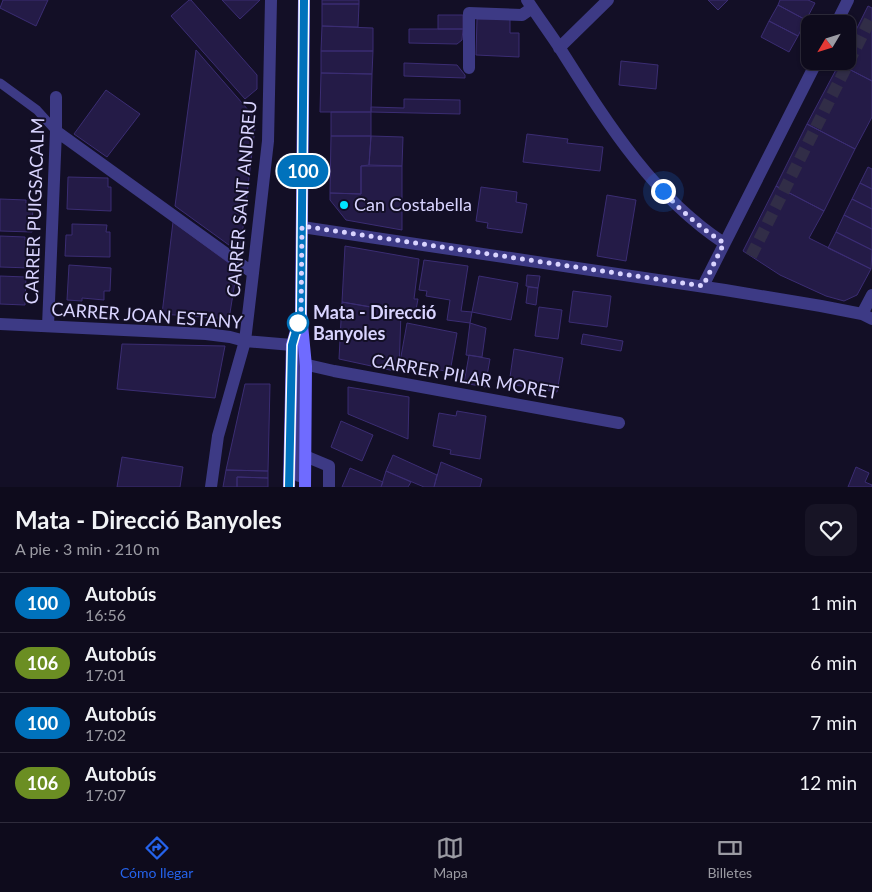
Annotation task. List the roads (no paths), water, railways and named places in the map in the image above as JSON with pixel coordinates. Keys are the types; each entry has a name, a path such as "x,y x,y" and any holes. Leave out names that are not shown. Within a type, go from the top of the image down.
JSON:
{"main road":[{"path":"304,0 301,314 305,487"},
{"path":"289,487 292,345 301,314"}],"street":[{"name":"CARRER SANT ANDREU","path":"211,487 218,436 244,341 253,273 268,141 271,0"},
{"path":"559,48 608,0"},
{"path":"840,15 848,0"},
{"path":"469,68 469,13 522,15 530,4 598,108 647,174 673,203 707,232 724,243"},
{"path":"703,286 812,70"},
{"name":"CARRER PUIGSACALM","path":"48,326 56,97"},
{"path":"56,131 253,273"},
{"path":"302,226 703,286 867,316 872,295"},
{"name":"CARRER JOAN ESTANY","path":"0,324 206,334 244,341 292,345"},
{"path":"292,345 302,365 300,487"},
{"name":"CARRER PILAR MORET","path":"302,365 619,423"},
{"path":"305,456 329,466 329,487"}],"lane":[{"path":"0,83 37,110 56,131"}],"tunnel":[{"path":"751,256 872,16"}],"place":[{"name":"Can Costabella","path":"344,205"},
{"name":"Mata - Direcció Banyoles","path":"298,323"}]}
